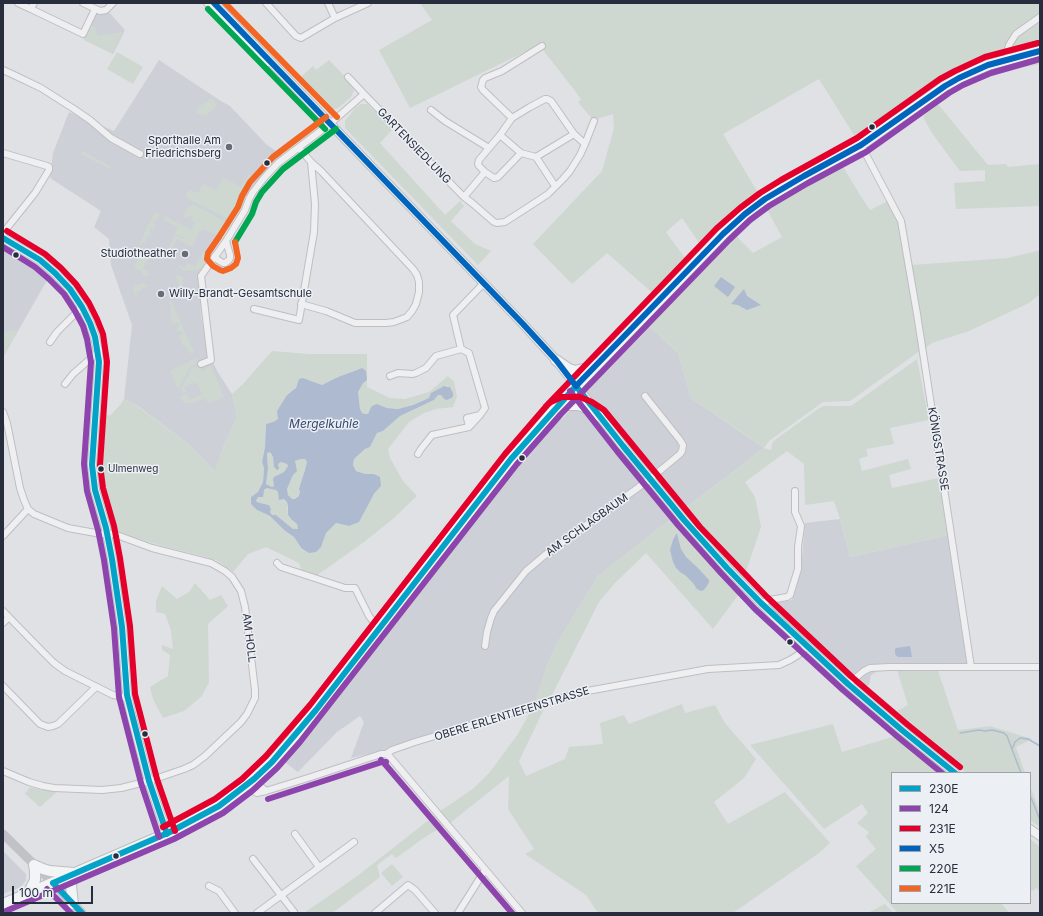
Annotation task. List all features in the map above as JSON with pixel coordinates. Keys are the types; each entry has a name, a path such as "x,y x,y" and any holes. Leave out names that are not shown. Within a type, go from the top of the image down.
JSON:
{"main road":[{"path":"3,904 167,834 217,807 251,782 272,762 294,737 511,459 576,386 722,234 765,199 791,183 862,145 945,86 972,72 1040,51"},
{"path":"556,360 569,369 575,371 587,368 600,362"},
{"path":"555,409 564,405 579,405 599,416"},
{"path":"3,834 82,913"},
{"path":"34,865 50,871 66,873 76,872"},
{"path":"28,894 34,880 34,865"},
{"path":"73,904 71,886 76,872"}],"street":[{"path":"18,3 32,6 83,34 95,9"},
{"path":"83,3 100,11 106,10 113,3"},
{"path":"207,3 263,63 272,63"},
{"path":"214,3 524,324 556,360 599,416 694,532 727,568 761,603 848,684 954,772"},
{"path":"266,3 298,38 304,37 335,18 368,3"},
{"path":"328,3 335,18"},
{"path":"1008,60 1007,53 1009,45 1016,34 1040,17"},
{"path":"512,118 483,90 481,84 485,78 502,70 542,46"},
{"path":"3,70 41,88 90,120 111,138 140,154"},
{"name":"GARTENSIEDLUNG","path":"348,77 464,197 494,222 505,222 539,200 555,186 570,171 580,155 594,122"},
{"path":"201,364 211,360 201,276 226,241 245,210 256,187 278,163 331,123 364,94"},
{"path":"521,153 498,177 494,178 479,166 478,162 512,118 547,99 551,101 574,134 584,144"},
{"path":"431,110 445,121 489,148"},
{"path":"536,157 574,134"},
{"path":"500,135 521,153 536,157 555,186"},
{"name":"KÖNIGSTRASSE","path":"862,145 901,221 950,521 971,667"},
{"path":"299,148 406,261 417,275 419,282 419,292 416,304 412,311 407,317 401,320 386,323 355,323 326,311 301,304"},
{"path":"3,153 47,166 49,167 49,170 35,193 3,233"},
{"path":"254,309 299,320 314,232 315,204 311,162"},
{"path":"464,197 485,172"},
{"path":"3,238 40,260 70,289 82,307 95,337 99,362 92,465 95,490 107,534 122,627 128,698 149,781 167,834"},
{"path":"215,256 222,263 229,260 230,255 226,241"},
{"path":"461,349 453,315 484,283"},
{"path":"50,342 57,332 82,307"},
{"path":"390,376 398,373 416,373 426,368 436,356 461,349 469,353 485,408 469,427 432,435 418,454"},
{"path":"65,384 73,374 98,352"},
{"name":"AM SCHLAGBAUM","path":"485,646 487,632 494,611 526,571 545,555 650,479 682,451 680,440 645,396"},
{"path":"3,412 7,423 20,488 28,509 34,514 68,528 107,534"},
{"path":"761,603 790,595 798,570 798,548 801,526 795,512 795,491"},
{"path":"3,536 28,509"},
{"name":"AM HOLL","path":"3,771 29,782 54,788 102,790 130,786 149,781 192,765 205,756 241,722 255,698 245,607 242,594 236,582 229,574 219,567 202,560 152,548 114,534 107,534"},
{"path":"277,563 281,567 345,588 355,588 369,616 379,629"},
{"path":"3,611 54,663 64,671 113,695 128,698"},
{"path":"3,623 9,617"},
{"name":"OBERE ERLENTIEFENSTRASSE","path":"266,791 311,778 381,754 386,754 392,750 416,742 582,692 708,669 778,665 798,655 807,646"},
{"path":"848,684 870,668 1040,667"},
{"path":"3,686 40,724 48,727 58,724 96,687"},
{"path":"386,754 522,913"},
{"path":"251,782 260,786 266,791"},
{"path":"251,782 255,792 266,791"},
{"path":"1031,830 1040,836"},
{"path":"295,834 319,867"},
{"path":"257,913 354,842"},
{"path":"254,859 294,912"},
{"path":"458,913 485,870"},
{"path":"375,913 408,885 435,913"},
{"path":"209,886 219,891 235,913"}],"shaded area":[{"path":"420,3 1040,3 1040,15 1014,33 1002,56 956,70 926,90 859,143 819,79 723,134 760,196 725,224 702,247 682,218 666,232 688,262 656,296 607,253 572,284 533,244 602,171 614,128 613,114 593,120 578,102 581,100 576,92 539,45 410,108 379,50 432,20"},
{"path":"108,11 125,30 113,54 84,40 95,12"},
{"path":"1040,21 1040,46 1015,53 1011,47 1020,34"},
{"path":"91,25 96,28 97,36 123,32 112,53 85,40"},
{"path":"117,52 143,67 133,84 107,69"},
{"path":"1040,58 1040,64 1000,73 982,79 956,92 955,89 979,76 997,69"},
{"name":"Willy-Brandt-Gesamtschule","path":"159,60 230,106 267,145 284,156 251,192 199,272 201,316 208,350 217,371 232,394 237,418 224,445 215,472 192,447 138,406 124,399 132,325 111,265 109,239 94,227 101,211 50,178 53,153 69,112 114,131"},
{"path":"329,60 352,84 354,91 350,98 338,108 333,110 326,106 301,77 313,66 316,70"},
{"path":"212,98 217,105 215,108 207,116 197,114 197,108"},
{"path":"937,103 988,165 1006,164 1008,167 1040,164 1040,206 956,209 954,183 985,181 985,170 960,171 932,133 923,117"},
{"path":"361,104 367,104 393,129 380,143 445,215 460,201 464,206 451,221 475,244 491,251 478,265 345,128 345,121 356,107"},
{"path":"83,151 111,167 110,169 81,154"},
{"path":"842,165 870,210 888,201 898,219 921,350 850,401 823,402 769,441 764,448 691,398 678,353 646,323 711,253 733,233 753,253 782,237 765,206"},
{"path":"249,174 256,179 251,185 247,198 232,221 185,197 188,190 198,193 203,184 217,191 223,177 241,187"},
{"path":"194,205 230,224 223,235 215,234 203,229 202,231 200,230 192,247 177,239 168,255 163,251 161,252 157,250 153,254 154,257 152,260 148,259 144,263 145,265 143,269 147,271 147,273 150,273 148,276 144,277 141,271 134,267 142,252 151,256 156,246 167,252 175,235 183,239 184,238 175,234 178,227 163,220 165,216 191,230 195,222 191,221 193,217 189,215 188,219 183,216 188,207"},
{"path":"155,212 160,214 157,221 155,220 153,223 156,224 153,229 150,228 149,232 151,234 149,237 147,236 145,243 143,242 142,245 139,244"},
{"path":"3,246 10,249 49,277 18,331 3,332"},
{"path":"1040,250 1040,294 1029,303 969,331 932,343 924,349 912,265 1008,258"},
{"path":"203,252 210,256 201,269 186,271 179,268 179,265 185,268 187,263 195,267"},
{"path":"175,275 183,278 182,287 180,288"},
{"path":"143,283 148,286 136,292 138,295 135,296 133,285"},
{"path":"171,301 194,352 191,354 185,346 183,346 179,336 183,334 181,330 178,332 176,328 180,326 178,322 173,324 170,318 172,317 169,302"},
{"path":"646,323 678,353 691,398 764,448 598,576 557,643 548,663 535,703 390,749 351,758 364,722 360,716 337,732 298,772 282,760 302,738 317,715 375,642 554,422 563,418"},
{"path":"18,331 3,358 3,332"},
{"path":"272,351 309,354 367,354 367,387 390,398 405,399 429,392 448,376 454,382 457,397 453,407 436,409 424,413 409,422 388,449 390,458 403,481 417,496 394,518 364,542 316,576 302,571 299,563 266,547 248,554 233,572 218,561 111,531 102,490 100,459 101,416 111,415 124,399 137,406 192,447 215,471 224,445 237,418 232,394","holes":["358,369 360,409 362,413 365,414 368,414 371,407 377,404 387,408 398,409 413,405 429,398 447,385 453,393 444,399 441,395 438,395 434,400 400,416 383,431 377,433 370,447 365,449 354,459 353,465 356,471 365,474 374,474 381,486 349,526 336,523 326,533 301,549 294,537 284,530 270,516 257,510 251,497 258,492 263,482 264,468 262,462 265,447 266,424 278,419 287,395 309,380 322,385"]},
{"path":"196,358 198,363 191,366 178,389 170,371"},
{"path":"917,359 929,420 890,428 894,444 866,449 868,456 859,459 862,471 908,459 911,469 889,475 892,488 939,478 949,535 850,557 834,501 805,505 804,464 787,451 745,482 755,497 761,527 741,586 686,525 678,528 727,583 739,594 713,629 646,553 615,583 599,602 519,761 526,776 565,759 569,747 603,744 600,723 624,715 629,724 682,704 685,713 715,705 725,723 756,759 744,778 714,802 728,824 785,792 830,843 819,853 733,913 598,913 586,895 525,854 534,849 508,809 509,776 450,823 428,835 396,858 392,854 377,865 380,877 332,913 304,913 356,877 439,812 474,788 490,772 518,734 535,703 548,663 557,643 598,576 764,448 771,450 772,443 776,439 821,407 851,406"},
{"path":"199,365 202,371 211,366 224,397 208,403 203,399 195,403 184,403 181,397 187,394 190,400 202,394 196,382 184,387 186,392 183,393 181,389 192,368"},
{"path":"268,452 271,452 273,461 278,464 281,462 287,464 288,466 284,472 274,477 274,486 272,487 266,484"},
{"path":"305,459 307,462 300,496 292,499 288,495 287,489 293,475 295,461"},
{"path":"267,488 276,489 287,502 288,515 297,524 298,529 293,529 276,515 272,515 269,505 260,503 256,500"},
{"path":"840,519 850,557 949,535 969,670 938,671 882,669 871,675 869,685 857,689 846,689 772,620 770,604 792,600 801,570 805,523"},
{"path":"195,583 210,600 221,595 228,606 208,624 209,682 202,696 184,711 163,718 153,699 150,687 168,676 170,655 162,650 162,645 173,649 171,630 165,614 156,612 156,601 162,586 177,599 189,592"},
{"path":"897,670 938,671 958,730 990,726 1032,739 1016,747 1025,772 965,772 921,738 907,724 909,722 897,711 908,705"},
{"path":"833,724 842,752 899,735 946,772 891,772 891,904 1002,904 1009,913 898,913 856,866 876,849 866,837 869,832 857,823 868,813 862,804 824,829 750,745"},
{"path":"30,787 58,791 40,807 25,794"},
{"path":"1031,789 1038,807 1040,827 1031,821"},
{"path":"1031,840 1040,847 1040,893 1037,888 1031,891"},
{"path":"3,851 26,874 26,880 21,887 3,894"},
{"path":"392,864 403,877 392,886 381,873"},
{"path":"885,904 893,913 868,913"}],"water":[{"path":"721,277 735,287 728,297 714,286"},
{"path":"744,289 747,296 761,305 747,310 738,305 731,304"},
{"name":"Mergelkuhle","path":"362,368 366,371 367,380 363,383 358,392 360,409 362,413 365,414 368,414 371,407 377,404 387,408 398,409 413,405 429,398 431,393 444,386 450,387 453,397 447,400 441,395 438,395 434,400 400,416 383,431 377,433 370,447 365,449 354,459 353,465 356,471 365,474 374,474 380,477 381,486 374,494 359,522 349,526 336,523 326,533 321,547 316,552 309,553 301,548 294,537 284,530 270,516 257,510 251,504 251,497 258,492 263,482 264,468 262,462 265,447 266,424 278,419 277,411 287,395 296,388 299,379 303,378 322,385","holes":["268,452 271,453 274,467 277,470 279,469 278,464 281,462 287,464 288,466 284,472 274,477 274,486 272,487 266,484","305,459 307,462 299,489 299,496 292,499 288,495 287,489 293,475 297,471 295,461","267,488 276,490 278,492 279,500 284,499 287,502 288,515 297,524 298,529 293,529 276,515 272,515 269,505 256,501 258,497 263,497 264,490"]},
{"path":"676,534 681,549 686,557 709,580 704,590 701,591 697,589 685,575 676,568 673,562 670,550"},
{"path":"910,646 912,657 898,657 895,654 896,648"}],"waterway":[{"path":"960,733 979,730 992,730 1004,733 1007,736 1021,772"},
{"path":"1012,749 1015,742 1020,738 1028,739 1040,746"},
{"path":"1031,798 1040,820"}],"transit line":[{"name":"X5","path":"214,3 523,324 556,360 576,386"},
{"name":"221E","path":"225,3 337,117"},
{"name":"220E","path":"208,9 325,129"},
{"name":"231E","path":"163,827 215,799 242,779 266,756 310,705 505,454 549,403 717,228 760,193 857,138 940,79 985,57 1038,43"},
{"name":"X5","path":"576,386 723,234 745,214 765,199 861,145 945,86 959,78 988,65 1040,51"},
{"name":"124","path":"6,911 174,839 223,813 252,791 277,768 300,742 517,464 561,414 750,220 769,206 808,183 866,152 949,93 963,85 991,73 1040,59"},
{"name":"221E","path":"235,242 238,258 236,264 231,268 223,271 220,270 213,266 207,259 208,253 238,207 250,182 273,157 326,117"},
{"name":"220E","path":"235,242 252,214 256,202 262,192 283,169 336,129"},
{"name":"231E","path":"7,231 45,254 76,284 89,303 103,334 107,362 100,465 103,488 114,526 120,558 130,626 135,694 157,779 175,831"},
{"name":"230E","path":"3,238 40,260 70,289 82,307 95,337 99,362 92,465 95,490 106,528 112,559 122,627 127,695 149,781 167,834"},
{"name":"124","path":"3,247 35,267 64,294 83,326 87,339 91,362 84,464 87,491 98,530 104,560 114,628 119,697 141,783 159,837"},
{"name":"230E","path":"53,883 170,832 219,806 254,779 272,762 316,710 511,459 576,386 684,520 761,603 848,684 954,772"},
{"name":"124","path":"570,391 678,525 755,609 843,690 941,772"},
{"name":"231E","path":"546,406 562,397 580,397 592,402 604,410 700,527 767,597 853,678 960,767"},
{"name":"124","path":"381,760 512,913"},
{"name":"124","path":"268,799 386,762"},
{"name":"230E","path":"53,883 82,913"},
{"name":"124","path":"47,889 71,913"}],"place":[{"name":"Sporthalle Am Friedrichsberg","path":"229,147"},
{"name":"Studiotheather","path":"185,254"},
{"name":"Willy-Brandt-Gesamtschule","path":"161,294"},
{"name":"Ulmenweg","path":"101,469"}]}
